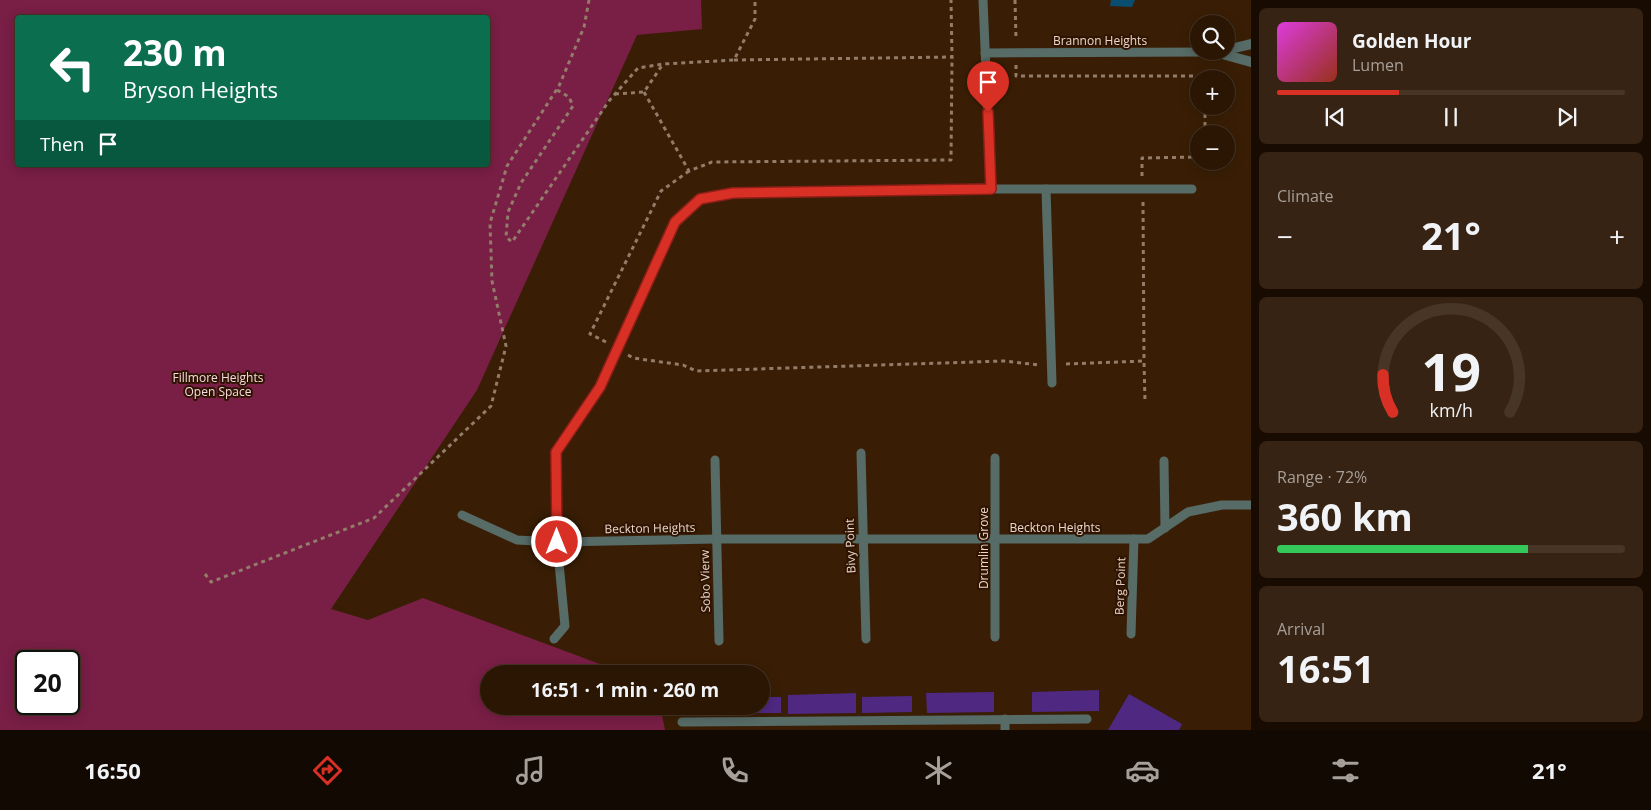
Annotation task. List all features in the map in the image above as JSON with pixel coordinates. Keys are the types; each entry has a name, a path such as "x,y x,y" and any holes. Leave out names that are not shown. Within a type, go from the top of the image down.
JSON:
{"street":[{"path":"1235,48 1251,44"},
{"path":"1235,57 1251,62"}],"lane":[{"path":"983,0 991,189"},
{"name":"Brannon Heights","path":"985,53 1190,52"},
{"path":"554,638 565,626 557,542 556,452 600,387 675,222 700,199 733,193 991,189 1192,189"},
{"path":"1046,189 1052,383"},
{"name":"Bivy Point","path":"861,453 866,638"},
{"name":"Drumlin Grove","path":"995,458 995,637"},
{"name":"Sobo Vierw","path":"715,460 719,642"},
{"path":"1164,461 1164,528"},
{"name":"Beckton Heights","path":"462,516 517,540 557,542 716,539 1148,539 1188,512 1222,505 1251,505"},
{"name":"Berg Point","path":"1131,634 1134,539"},
{"path":"1005,719 1005,730"},
{"path":"682,722 744,726 1005,719 1086,719"}],"path":[{"path":"205,574 211,582 374,518 491,406 506,346 492,281 490,223 507,166 557,90 584,27 589,0"},
{"path":"734,60 755,19 755,0"},
{"path":"951,0 951,160 712,162 689,171 661,191 590,334 632,358 683,365 696,371 1004,361 1035,365 1144,361"},
{"path":"557,90 569,97 572,106 522,183 508,212 506,237 512,242 615,94 638,68 663,64 734,60 952,57"},
{"path":"644,92 663,64"},
{"path":"615,94 644,92"},
{"path":"644,92 689,171"},
{"path":"1145,401 1142,158 1190,157"}],"green space":[{"name":"Fillmore Heights Open Space","path":"0,0 701,0 702,29 637,35 477,390 331,609 368,620 423,598 603,665 480,665 480,715 662,715 665,730 0,730"}],"water":[{"path":"1111,0 1135,0 1132,7 1110,6"}],"building":[{"path":"1099,690 1099,711 1032,712 1032,692"},
{"path":"994,692 994,712 927,713 926,693"},
{"path":"856,693 856,713 788,714 788,695"},
{"path":"1129,694 1182,724 1179,730 1108,730"},
{"path":"912,696 912,712 862,713 862,697"},
{"path":"770,697 781,697 781,713 770,713"}],"route":[{"path":"557,542 556,452 600,387 675,222 700,199 733,193 836,193 991,189 988,112"}]}
